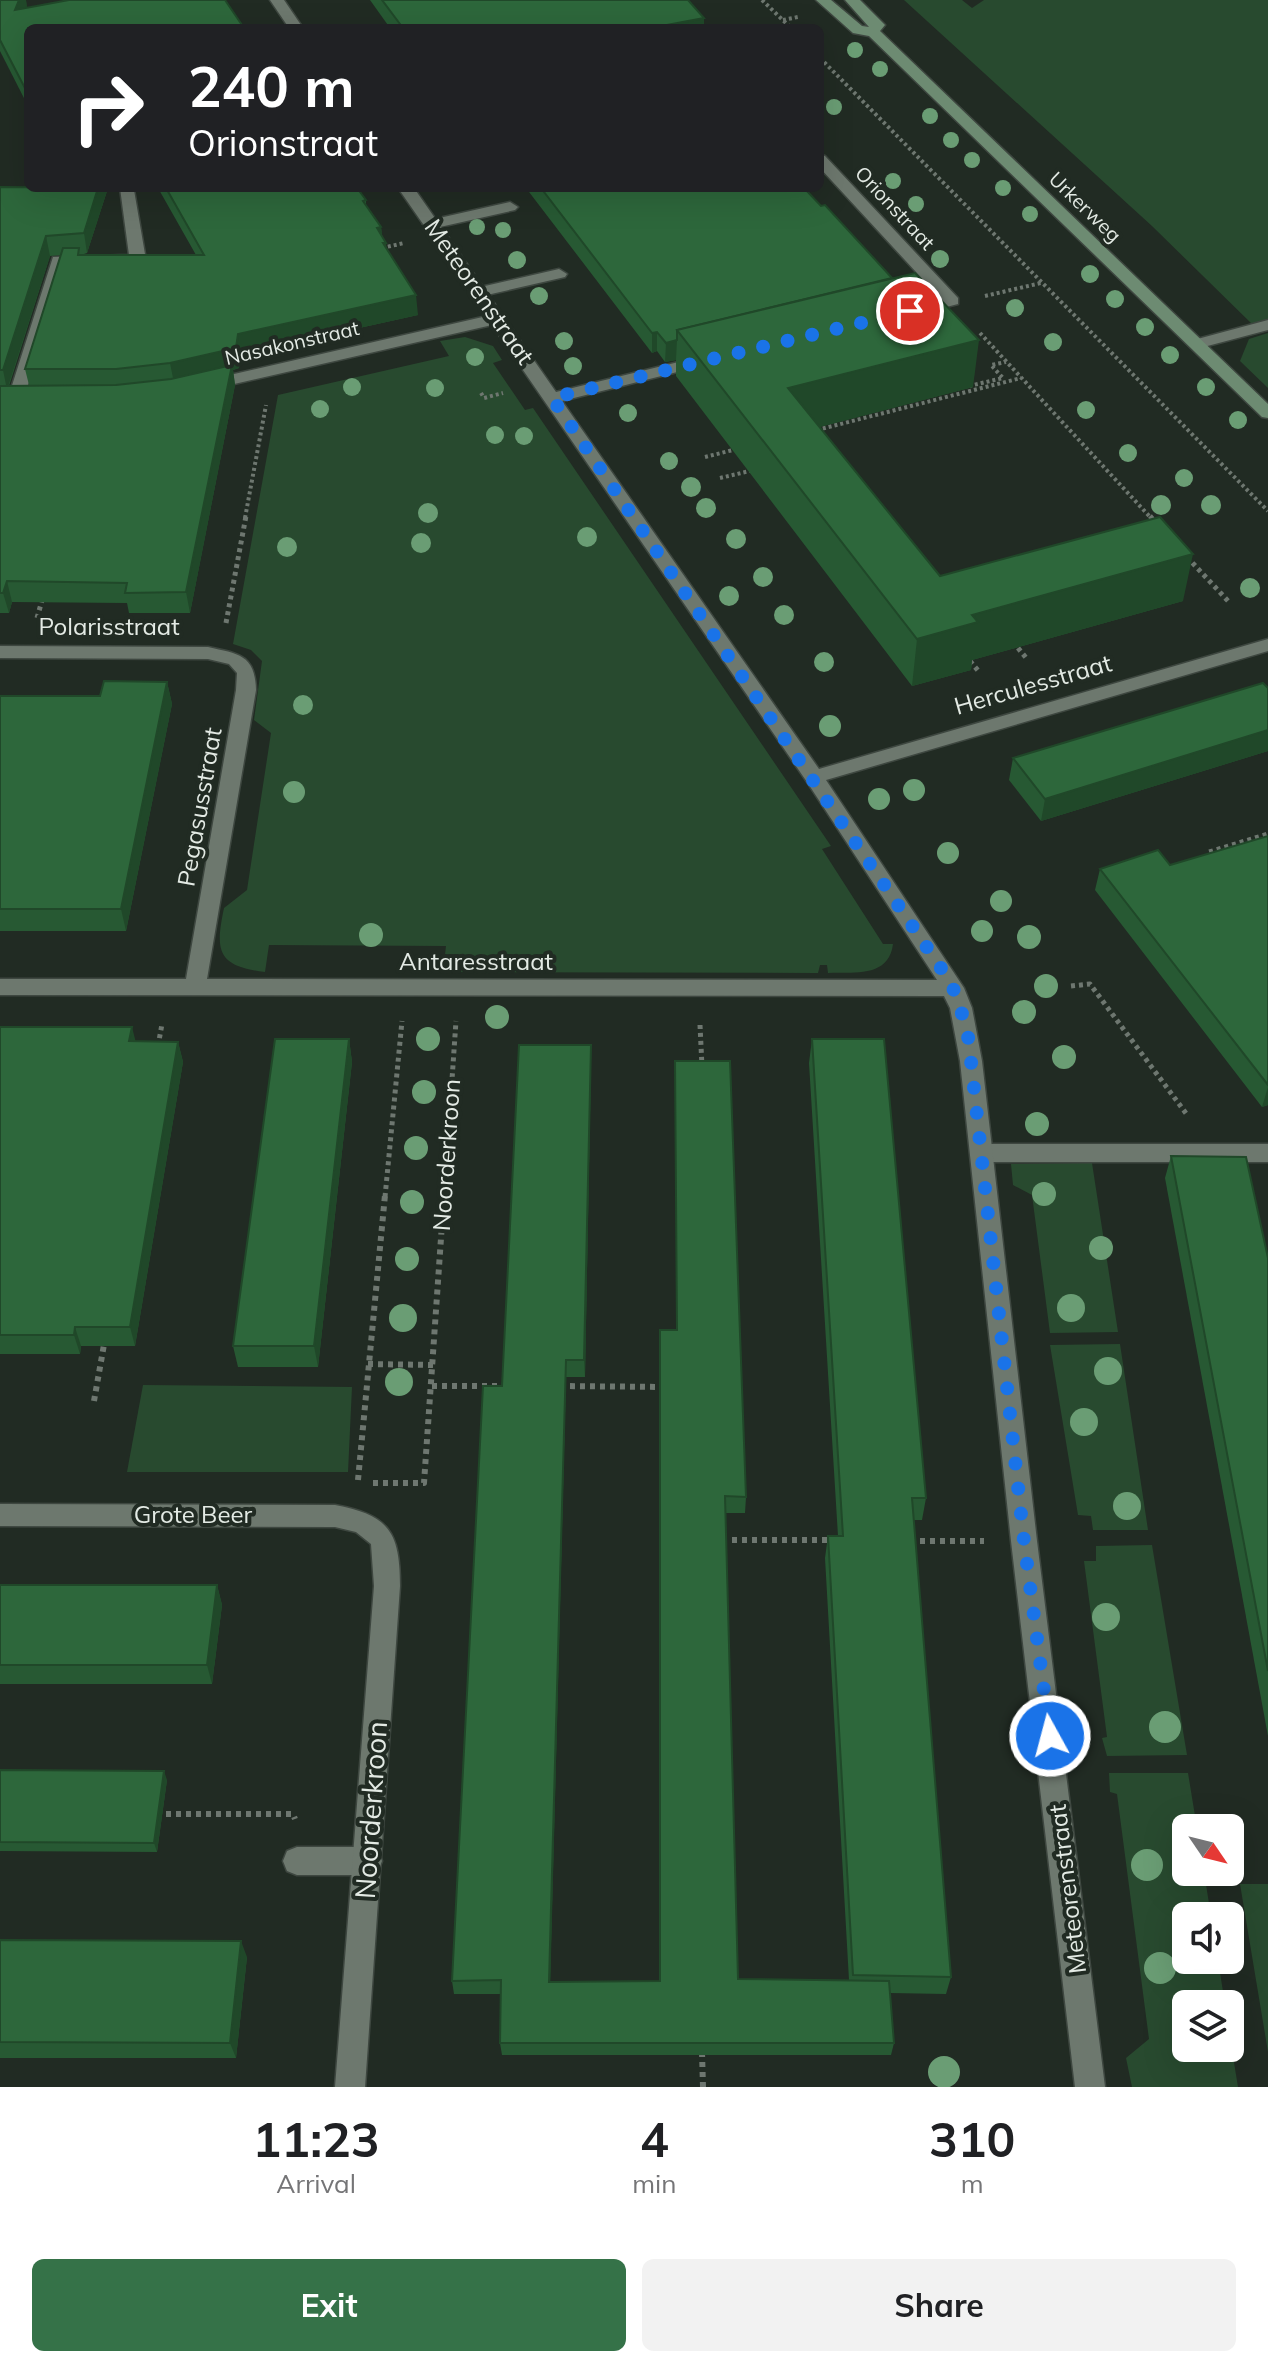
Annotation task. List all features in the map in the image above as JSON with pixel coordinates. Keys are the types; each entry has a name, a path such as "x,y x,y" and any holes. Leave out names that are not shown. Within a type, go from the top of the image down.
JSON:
{"main road":[{"name":"Urkerweg","path":"823,0 858,30 873,32 1268,413"},
{"name":"Urkerweg","path":"852,0 878,25 873,32"}],"street":[{"path":"277,0 293,24"},
{"name":"Orionstraat","path":"824,163 952,301 895,315"},
{"path":"15,398 59,260 138,260 126,192"},
{"name":"Meteorenstraat","path":"409,192 814,777 953,988 967,1028 1024,1541 1090,2087"},
{"path":"431,224 510,207"},
{"path":"478,292 565,273"},
{"name":"Nasakonstraat","path":"193,388 496,319"},
{"path":"1196,344 1268,325"},
{"path":"552,398 724,356"},
{"name":"Herculesstraat","path":"814,777 1268,645"},
{"name":"Polarisstraat","path":"0,652 217,654"},
{"name":"Pegasusstraat","path":"195,987 248,681 241,664 217,654"},
{"name":"Antaresstraat","path":"0,987 953,988"},
{"path":"982,1153 1268,1153"},
{"name":"Grote Beer","path":"0,1515 335,1516 361,1523 380,1536"},
{"name":"Noorderkroon","path":"350,2087 388,1567 387,1548 380,1536"},
{"path":"297,1861 368,1861"}],"path":[{"path":"762,0 787,24"},
{"path":"824,62 1268,511"},
{"path":"368,251 399,244"},
{"path":"980,297 1042,283"},
{"path":"980,333 1158,526"},
{"path":"808,427 1003,378 991,365 1006,362"},
{"path":"813,431 1021,378"},
{"path":"481,393 484,398 512,391"},
{"path":"225,629 268,397"},
{"path":"732,444 748,442"},
{"path":"705,457 744,448"},
{"path":"720,478 759,469 751,458"},
{"path":"1179,548 1229,602"},
{"path":"1190,574 1200,571"},
{"path":"36,624 44,594"},
{"path":"1004,648 1018,646 1027,659"},
{"path":"966,668 960,660 974,656"},
{"path":"970,661 980,673"},
{"path":"1218,864 1209,852 1268,834"},
{"path":"1071,986 1090,984 1207,1142 1209,1153"},
{"name":"Noorderkroon","path":"404,1011 357,1478 360,1486 424,1483 456,1014"},
{"path":"156,1055 161,1025"},
{"path":"702,1049 702,1080"},
{"path":"94,1401 108,1323"},
{"path":"368,1364 433,1365"},
{"path":"431,1386 520,1386"},
{"path":"551,1386 675,1387"},
{"path":"718,1540 848,1540"},
{"path":"894,1540 990,1541"},
{"path":"143,1814 254,1815"},
{"path":"702,2039 703,2087"}],"green space":[{"path":"904,0 962,0 972,8 984,0 1268,0 1268,320 1252,324 1152,226"},
{"path":"1268,333 1268,388 1240,361 1249,339"},
{"path":"465,337 493,346 502,360 493,363 525,410 533,408 831,846 822,849 883,944 893,944 885,963 868,971 848,973 828,973 827,965 820,965 818,973 443,972 446,946 269,945 265,972 237,966 223,954 220,935 224,908 247,890 271,733 254,720 262,661 251,650 233,644 278,395 449,356 440,341"},
{"path":"1092,1163 1118,1332 1050,1333 1032,1195 1013,1185 1011,1164"},
{"path":"1120,1344 1148,1530 1093,1530 1091,1516 1078,1515 1050,1345"},
{"path":"143,1385 352,1387 348,1472 127,1472"},
{"path":"1152,1545 1187,1755 1107,1756 1102,1738 1107,1737 1084,1561 1096,1561 1096,1546"},
{"path":"1109,1773 1188,1773 1195,1814 1172,1814 1172,1886 1206,1886 1209,1902 1172,1902 1172,1974 1220,1974 1223,1990 1172,1990 1172,2062 1234,2062 1238,2087 1132,2087 1126,2058 1149,2039 1117,1794 1110,1792"},
{"path":"1268,1884 1268,2052 1244,1902 1240,1886"}],"building":[{"path":"0,0 19,0 15,10 69,0 225,0 241,24 24,24 24,86 0,40"},
{"path":"382,0 688,0 704,18 672,24 400,24"},
{"path":"0,187 24,187 24,192 97,192 84,233 46,236 3,370 0,370"},
{"path":"168,192 360,192 381,227 377,228 386,243 383,243 416,295 238,334 236,348 170,363 116,369 25,369 63,248 79,248 78,255 204,255"},
{"path":"544,192 808,192 821,206 825,205 892,278 677,330 677,340 666,343 657,332 652,333"},
{"path":"915,273 979,340 788,388 940,576 1160,517 1193,554 972,615 978,622 917,639 677,330"},
{"path":"232,365 186,592 125,593 127,583 7,581 3,593 0,593 0,386 116,385 171,379"},
{"path":"104,681 167,682 121,909 0,909 0,696 100,696"},
{"path":"1263,683 1268,688 1268,730 1045,799 1013,758"},
{"path":"1268,836 1268,1085 1100,869 1158,850 1170,865"},
{"path":"0,1027 132,1027 129,1041 178,1042 130,1327 75,1327 74,1335 0,1335"},
{"path":"275,1039 349,1039 314,1346 233,1346"},
{"path":"812,1039 884,1039 926,1498 912,1498 951,1977 853,1975 828,1536 843,1536"},
{"path":"519,1045 591,1045 584,1360 566,1360 549,1982 660,1981 660,1330 677,1330 675,1061 730,1061 746,1497 725,1496 738,1979 889,1981 894,2043 500,2043 501,1980 452,1981 483,1386 502,1386"},
{"path":"1171,1156 1246,1157 1268,1258 1268,1671"},
{"path":"0,1585 217,1585 207,1665 0,1665"},
{"path":"0,1770 164,1771 154,1843 0,1842"},
{"path":"0,1940 241,1941 230,2043 0,2042"}],"route":[{"path":"910,311 552,398 837,812 943,971 961,1008 967,1028 1004,1339 1024,1541 1050,1736"}]}
